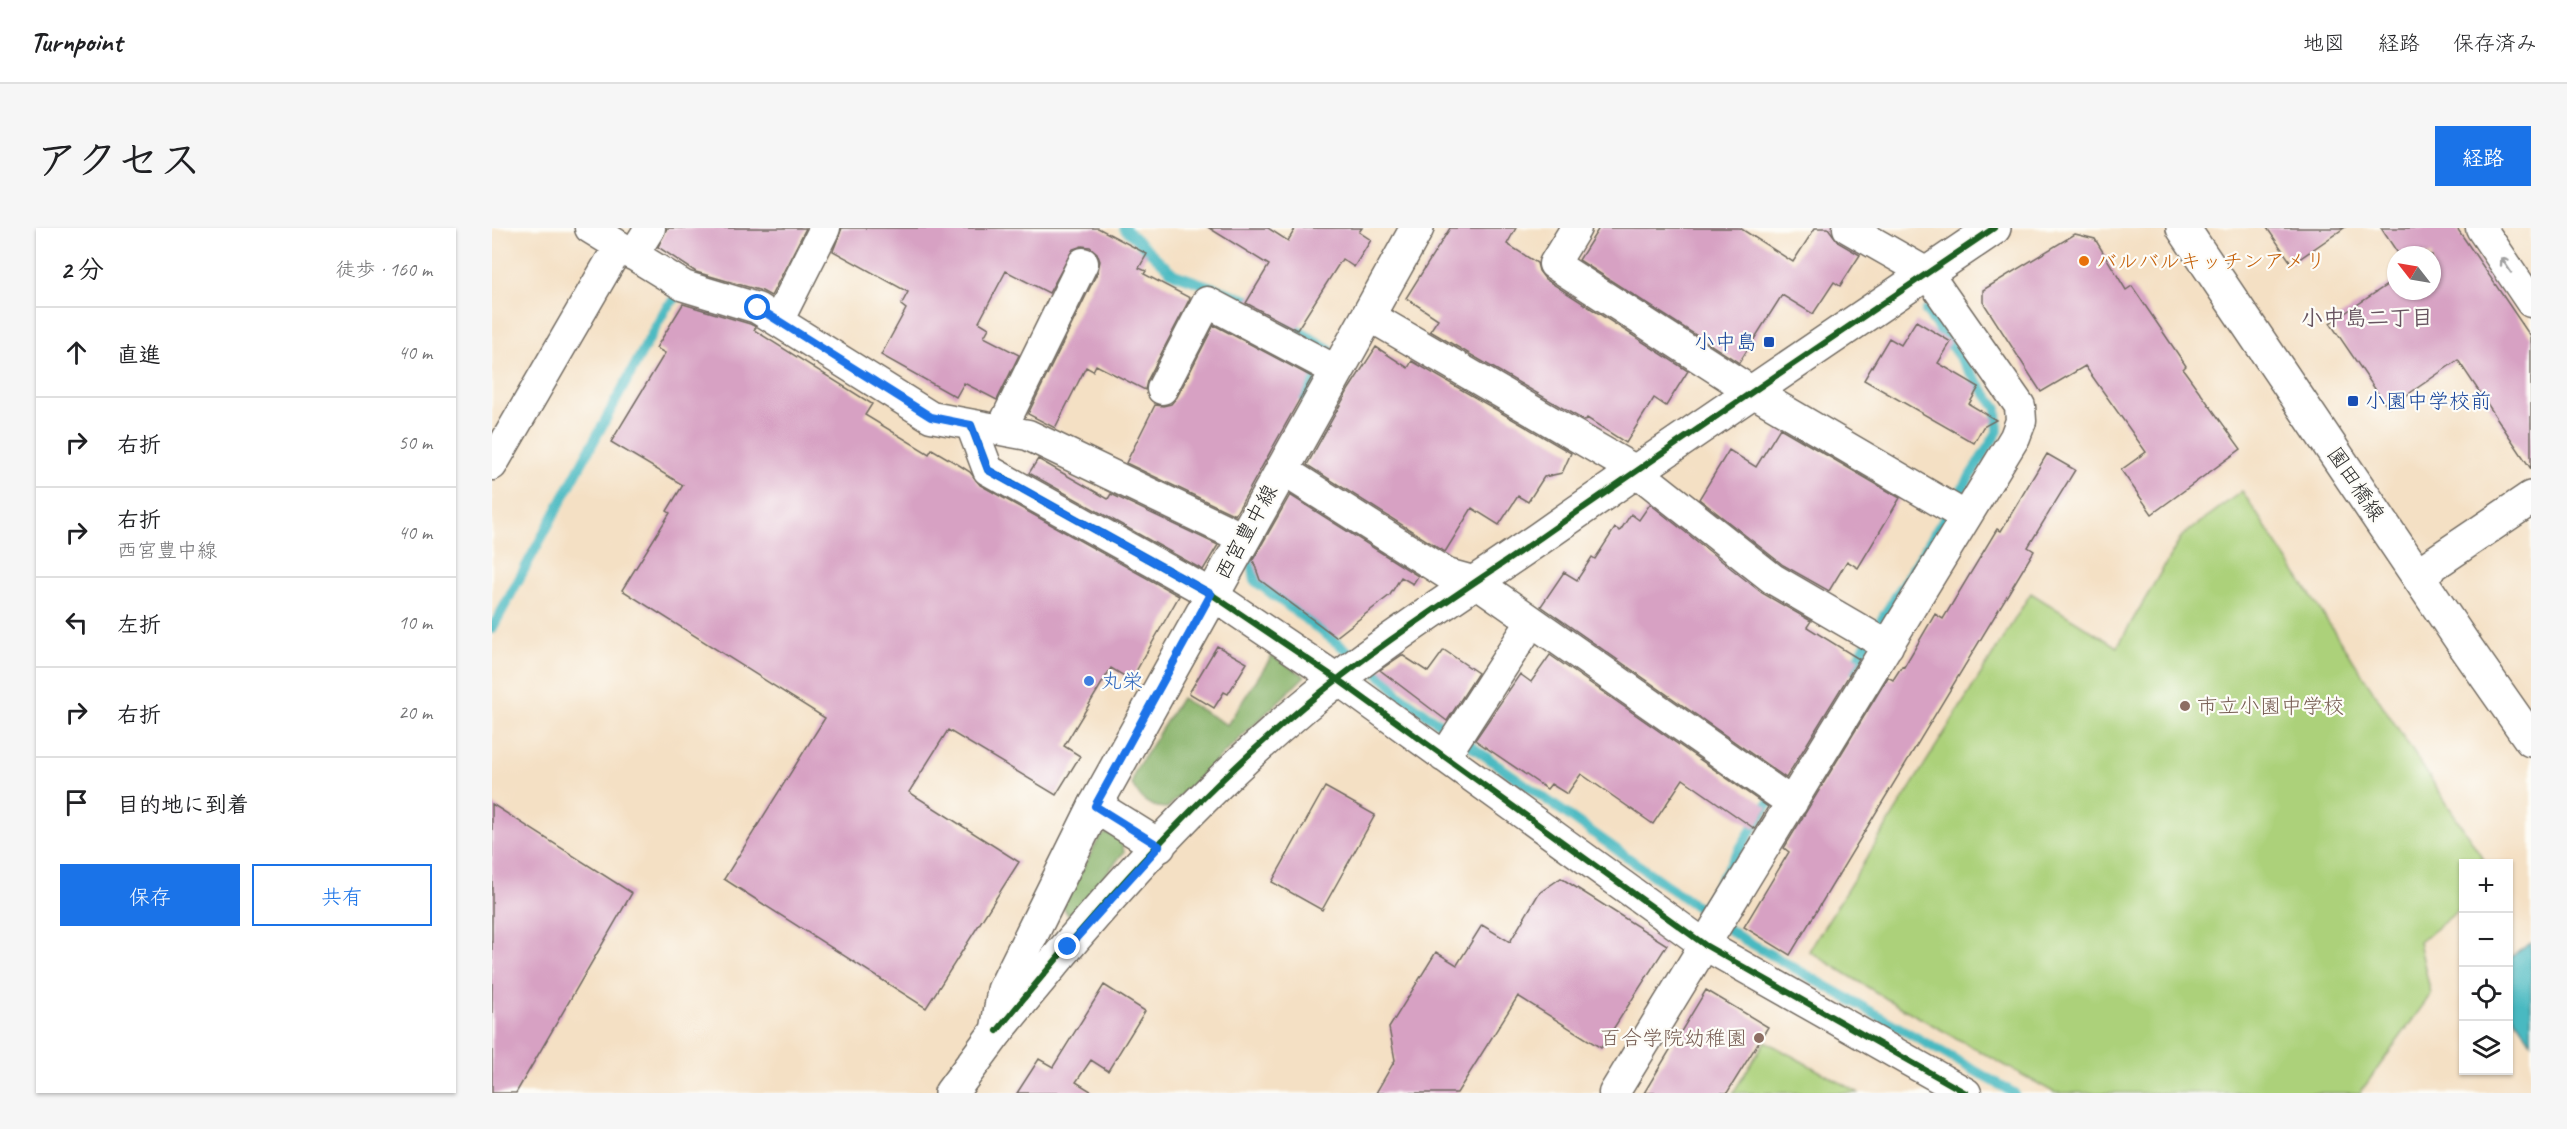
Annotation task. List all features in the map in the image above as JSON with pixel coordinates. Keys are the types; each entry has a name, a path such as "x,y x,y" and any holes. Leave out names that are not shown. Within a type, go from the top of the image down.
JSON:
{"street":[{"path":"590,228 684,286 758,308 931,417 1028,435 1243,538"},
{"path":"492,465 626,251 650,228"},
{"path":"778,321 825,228"},
{"name":"西宮豊中線","path":"951,1093 997,1031 1004,990 1095,806 1211,594 1417,228"},
{"path":"1576,228 1554,264 1751,391 1966,517"},
{"path":"1614,1093 1888,646 2015,436 2021,421 2019,406 1928,273 1848,228"},
{"path":"997,1031 1052,965 1159,846 1248,756 1337,679 1751,391 1994,228"},
{"name":"園田橋線","path":"2183,228 2531,740"},
{"path":"2481,228 2531,302"},
{"path":"1001,430 1083,263"},
{"path":"1162,389 1207,302 1337,371"},
{"path":"1368,315 1636,471 1773,579 1888,646"},
{"path":"971,425 988,470 1211,594 1337,679 1705,945 1966,1093"},
{"path":"1281,469 1448,574 1476,582 1791,803"},
{"path":"2417,575 2531,498"},
{"path":"1444,757 1532,621"},
{"path":"1095,806 1159,846"}],"green space":[{"name":"市立小園中学校","path":"2242,491 2483,859 2459,859 2459,910 2419,942 2431,994 2360,1093 2055,1093 1895,1004 1809,951 2031,593 2117,647 2182,536"},
{"path":"1272,656 1305,676 1167,808 1150,804 1142,798 1132,784 1135,771 1181,698 1227,725"},
{"path":"1106,833 1119,840 1124,852 1077,910 1068,915 1063,907 1098,840"},
{"path":"1765,1041 1859,1093 1733,1093"}],"water":[{"path":"2531,943 2531,1042 2513,1015 2513,956"}],"building":[{"path":"667,228 806,228 771,296 762,291 696,272 658,247"},
{"path":"842,228 1098,228 1147,254 1139,268 1146,271 1144,274 1190,298 1147,381 1145,390 1096,365 1093,371 1086,367 1055,428 1028,414 1098,271 1100,261 1097,253 1090,247 1082,246 1073,249 1049,293 1006,271 979,322 989,328 984,337 1019,355 997,400 964,383 956,397 881,355 906,309 901,305 908,292 833,251"},
{"path":"1209,228 1268,228 1288,241 1295,229 1292,228 1362,228 1359,232 1371,240 1354,267 1342,259 1297,330 1246,303 1269,265"},
{"path":"1450,228 1516,228 1507,244 1537,263 1545,279 1688,371 1666,406 1654,398 1626,443 1587,418 1585,421 1430,331 1438,319 1406,298"},
{"path":"1599,228 1740,228 1793,262 1815,228 1828,228 1839,243 1860,255 1840,286 1834,282 1813,314 1782,295 1739,363 1579,260"},
{"path":"2267,228 2344,228 2292,264"},
{"path":"2381,228 2457,228 2531,337 2531,469 2458,360 2388,408 2330,323 2387,285 2387,300 2441,300 2441,246 2393,246"},
{"path":"2075,234 2095,239 2126,290 2132,286 2186,366 2183,369 2241,449 2152,514 2121,470 2146,452 2085,366 2041,392 1983,302 1983,290"},
{"path":"683,304 756,327 754,330 872,404 865,415 929,454 932,449 970,472 980,485 1179,596 1131,680 1111,668 1064,746 1080,756 1056,795 948,730 909,792 1019,862 926,1008 724,879 825,718 622,590 670,513 667,511 683,485 611,442 665,353 656,348"},
{"path":"1916,321 1951,342 1938,363 1979,387 1969,404 1996,420 1983,427 1974,443 1864,380 1889,338 1901,345"},
{"path":"1214,325 1312,377 1235,515 1126,463 1155,405 1171,404 1177,397"},
{"path":"1376,347 1408,368 1412,361 1571,453 1562,473 1544,477 1528,502 1518,496 1499,525 1472,508 1445,552 1307,465 1349,389"},
{"path":"1780,428 1900,498 1858,568 1847,561 1829,591 1783,565 1699,499 1729,450 1756,467"},
{"path":"2047,454 2075,470 2028,547 2034,551 1790,955 1744,927 1789,852 1784,848 1888,677 1893,680 1902,666 1904,667 1935,614 1943,619 1997,529 2001,531"},
{"path":"1038,459 1108,499 1111,494 1218,545 1203,570 1029,473"},
{"path":"1290,495 1418,576 1413,584 1401,577 1390,595 1336,637 1260,580 1253,560"},
{"path":"1650,504 1762,593 1811,621 1807,627 1859,659 1786,778 1541,606 1564,572 1577,580 1592,557 1595,559 1615,528 1620,531 1631,514 1639,520"},
{"path":"1217,646 1247,663 1228,694 1224,692 1214,708 1189,693"},
{"path":"1444,650 1478,673 1447,721 1380,670 1402,655 1428,672"},
{"path":"1550,655 1768,807 1755,829 1683,779 1653,824 1581,774 1567,794 1551,784 1547,789 1475,740 1520,674 1531,682"},
{"path":"1325,787 1375,815 1322,910 1272,882"},
{"path":"492,804 632,893 516,1093 492,1093"},
{"path":"1561,878 1667,945 1601,1048 1518,996 1457,1093 1376,1093 1395,1060 1389,1028 1436,952 1457,965 1482,925 1510,942 1539,893"},
{"path":"1104,985 1145,1011 1108,1071 1091,1060 1076,1082 1094,1093 1017,1093 1039,1059 1053,1067"},
{"path":"1706,990 1768,1027 1727,1093 1644,1093"}],"waterway":[{"path":"1124,228 1174,274 1246,299 1258,306"},
{"path":"492,629 666,308 685,288"},
{"path":"1851,669 1998,431 1997,409 1926,311"},
{"path":"1287,324 1329,349 1304,398"},
{"path":"1250,545 1255,581 1390,683 1398,694 1738,936 2014,1093"},
{"path":"1702,910 1775,792"}],"cycle path":[{"path":"997,1031 1104,904 1181,821 1261,743 1331,684 1419,620 1994,228"},
{"path":"971,425 988,470 1211,594 1337,679 1705,945 1966,1093"}],"place":[{"name":"バルバルキッチンアメリ","path":"2084,261"},
{"name":"小中島","path":"1769,342"},
{"name":"小園中学校前","path":"2353,401"},
{"name":"丸栄","path":"1089,681"},
{"name":"市立小園中学校","path":"2185,706"},
{"name":"百合学院幼稚園","path":"1759,1038"}],"district":[{"name":"小中島二丁目","path":"2367,317"}],"route":[{"path":"758,308 931,417 971,425 988,470 1211,594 1095,806 1159,846 1068,947"}]}
